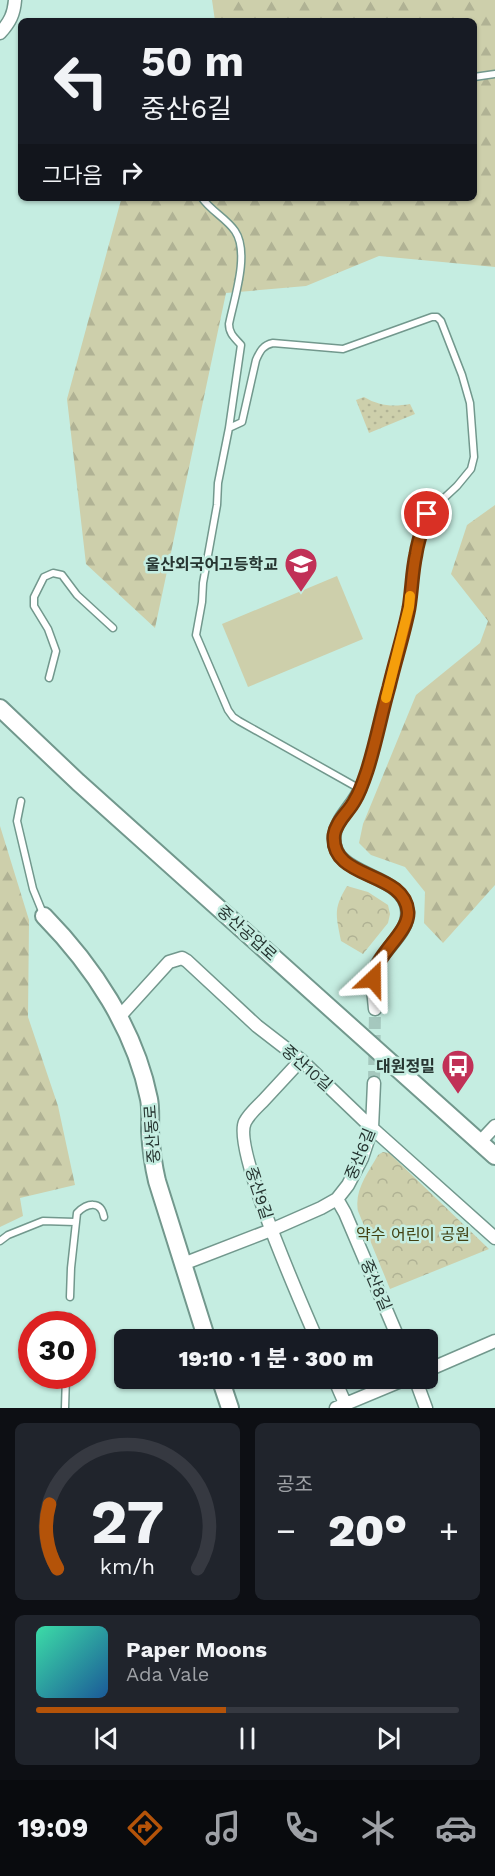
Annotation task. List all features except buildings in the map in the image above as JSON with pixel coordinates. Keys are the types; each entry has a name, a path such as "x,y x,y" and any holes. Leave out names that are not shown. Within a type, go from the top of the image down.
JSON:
{"street":[{"path":"0,33 9,24 15,12 15,0"},
{"name":"중산공업로","path":"0,708 87,790 495,1156"},
{"path":"360,789 356,800 336,828 334,837 336,847 341,857 350,866 397,891 403,898 408,911 404,927 376,966 373,979 375,1009"},
{"name":"중산동로","path":"44,916 61,934 120,1016 140,1066 150,1101 151,1156 157,1181 204,1329"},
{"name":"중산10길","path":"120,1016 169,962 182,958 188,961 257,1026 301,1060 372,1128 495,1238"},
{"name":"중산9길","path":"301,1060 252,1112 244,1123 243,1138 271,1230 312,1329"},
{"name":"중산6길","path":"183,1264 271,1230 337,1199 348,1185 362,1158 372,1128 374,1083"},
{"path":"480,1142 495,1126"},
{"name":"중산8길","path":"337,1199 394,1329"},
{"path":"438,1366 495,1341"},
{"path":"224,1389 230,1408"},
{"path":"337,1389 342,1407 383,1389"},
{"path":"419,1389 426,1408"}],"lane":[{"path":"477,77 495,74"},
{"path":"204,201 235,231 240,241 241,266 229,330 242,345 218,483 217,505 196,635 197,642 233,717 360,789 367,772 409,607 416,552 427,514 457,486 471,469 474,457 470,403 441,321 437,317 432,317 343,349 273,342 266,345 256,360 242,422 229,428"},
{"path":"49,678 56,651 48,629 34,606 34,597 44,577 53,573 62,575 78,596 113,628"},
{"path":"21,801 17,821 33,889 44,916"},
{"path":"70,1297 77,1213 83,1207 92,1204 99,1206 104,1217"},
{"path":"0,1241 8,1235 44,1221 75,1222"},
{"path":"65,1408 66,1389"}],"green space":[{"path":"212,0 495,0 495,267 379,256 306,286 226,293 155,628 86,564 67,399 121,201 477,201 477,18 215,18"},
{"path":"364,397 386,405 410,404 415,414 369,433 356,400"},
{"path":"495,505 495,885 443,943 424,923 425,892 405,867 371,855 359,843 363,824 416,695 480,643 488,621 451,574 467,525"},
{"path":"337,576 363,639 248,687 222,624"},
{"path":"0,826 29,920 28,1017 58,1106 75,1185 20,1198 23,1216 0,1227"},
{"path":"347,886 368,892 388,905 390,914 388,923 363,954 341,941 337,912 339,901"},
{"name":"약수 어린이 공원","path":"383,1152 389,1153 489,1249 390,1289 358,1211 357,1203 363,1182 378,1155"}],"tunnel":[{"path":"374,1083 375,1009"}],"slow traffic":[{"path":"386,698 410,596"}],"place":[{"name":"울산외국어고등학교","path":"301,593"},
{"name":"대원정밀","path":"458,1095"}],"route":[{"path":"373,979 382,955 404,927 408,916 407,907 401,894 395,888 350,866 344,860 336,847 335,833 339,822 356,800 367,772 409,607 416,552 427,514"}]}
